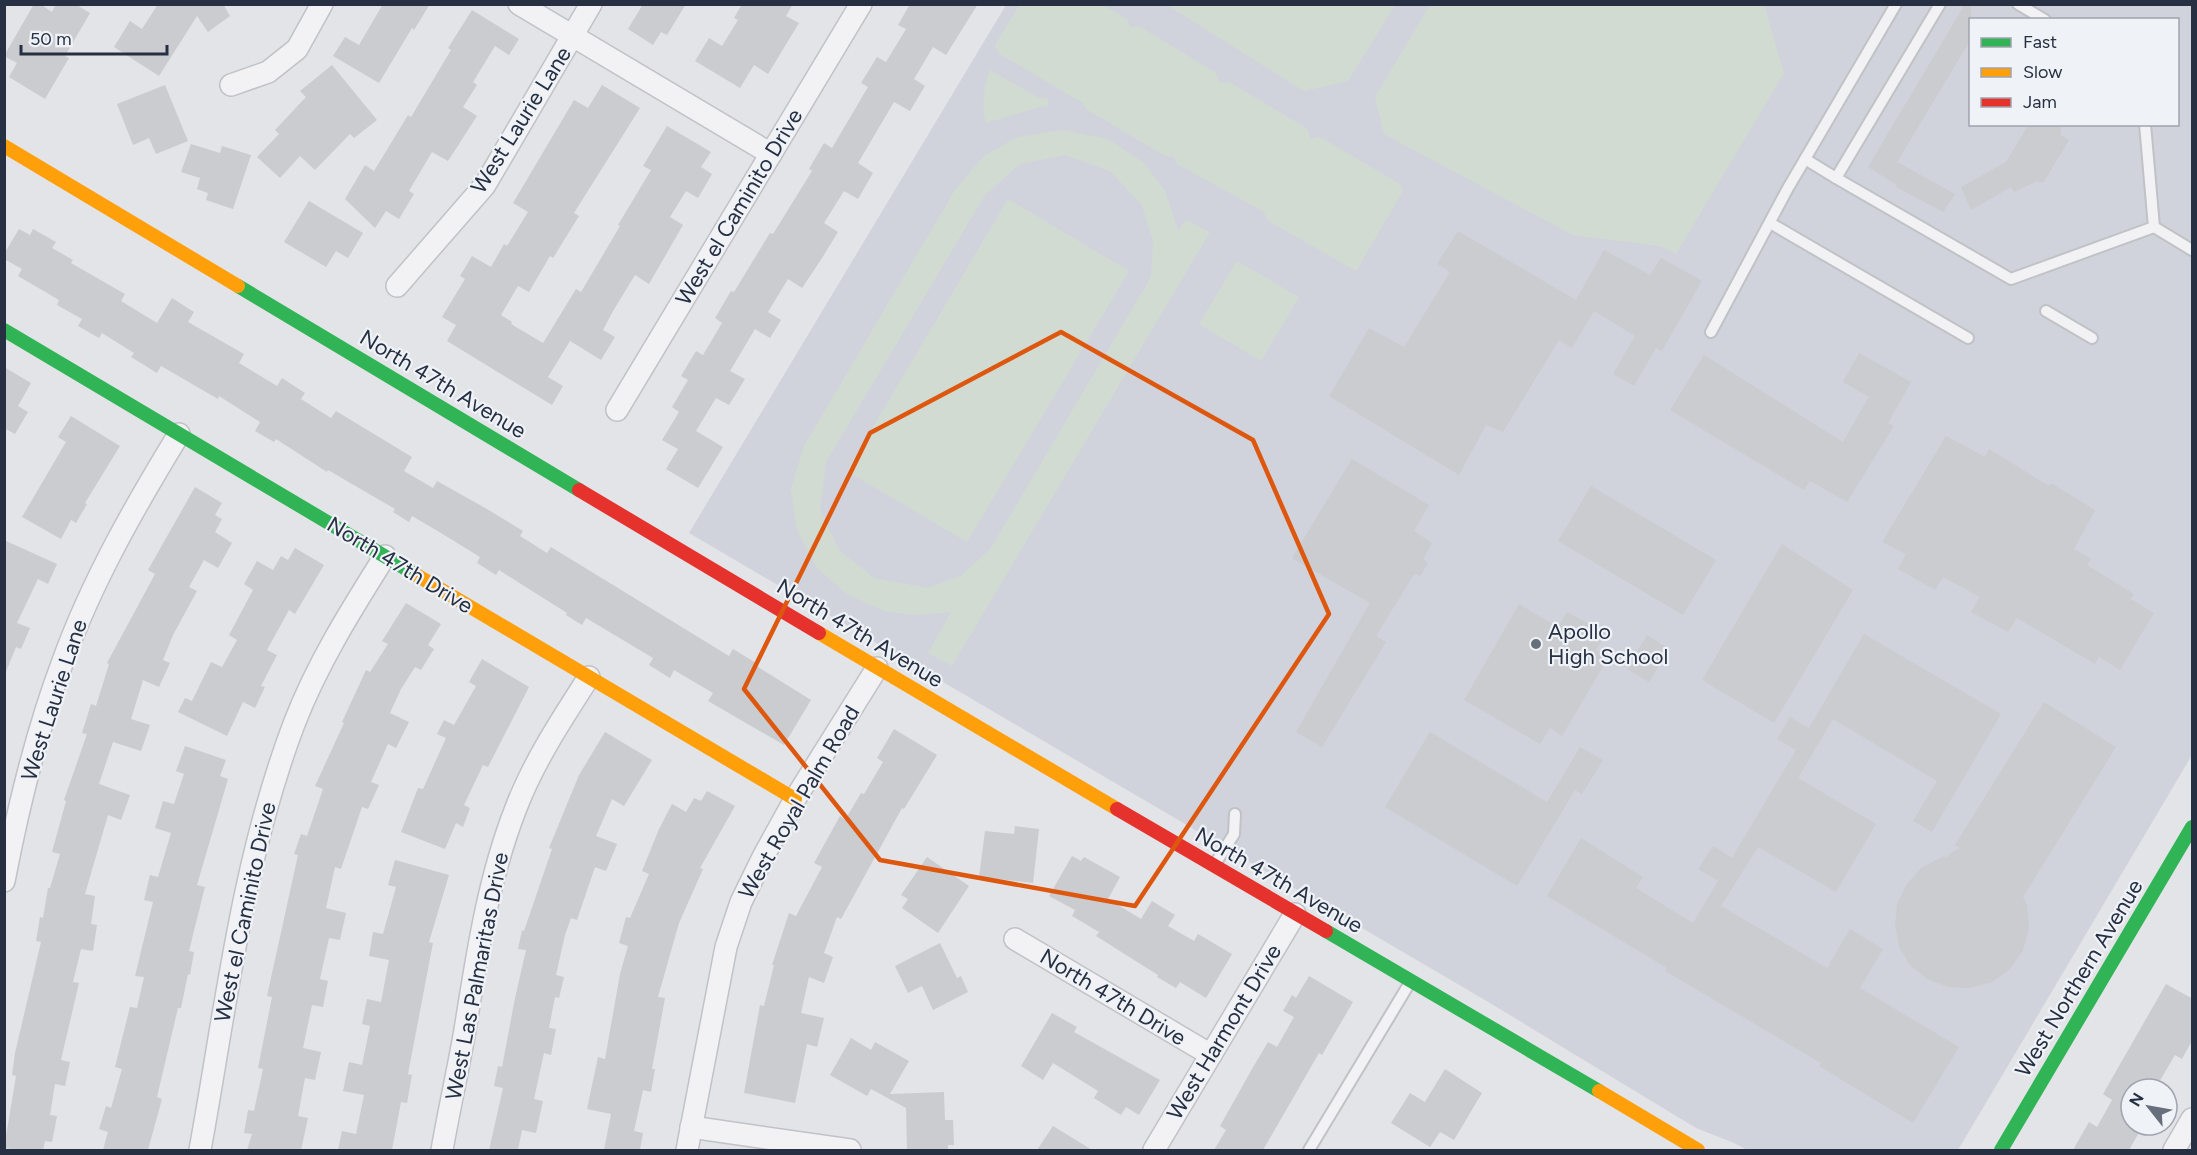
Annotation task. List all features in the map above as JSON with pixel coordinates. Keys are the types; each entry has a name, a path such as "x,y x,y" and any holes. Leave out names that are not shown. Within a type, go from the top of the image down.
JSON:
{"street":[{"path":"231,85 268,72 297,49 322,4"},
{"path":"519,4 771,154"},
{"name":"West Laurie Lane","path":"397,286 484,186 591,4"},
{"name":"West el Caminito Drive","path":"617,410 861,4"},
{"name":"North 47th Avenue","path":"4,146 877,668 1698,1150"},
{"name":"North 47th Drive","path":"4,330 795,799"},
{"name":"West Laurie Lane","path":"4,881 27,780 62,662 113,549 145,489 179,434"},
{"name":"West el Caminito Drive","path":"200,1150 246,888 256,840 273,784 295,722 323,658 385,556"},
{"name":"West Royal Palm Road","path":"687,1150 726,947 741,902 795,799 877,668"},
{"name":"West Las Palmaritas Drive","path":"442,1150 479,943 502,847 516,807 539,759 589,677"},
{"name":"West Northern Avenue","path":"2001,1150 2193,827"},
{"name":"West Harmont Drive","path":"1154,1150 1295,914"},
{"name":"North 47th Drive","path":"1015,939 1211,1055"},
{"path":"2174,1150 2193,1119"},
{"path":"691,1126 850,1150"}],"lane":[{"path":"1711,332 1805,159 1896,4"},
{"path":"1836,178 1940,4"},
{"path":"2018,4 2042,18"},
{"path":"2145,126 2154,227"},
{"path":"1805,159 2011,279 2154,227"},
{"path":"1770,223 1968,338"},
{"path":"2154,227 2193,250"},
{"path":"2046,311 2092,338"},
{"path":"1214,867 1234,834 1235,814"},
{"path":"1309,1150 1411,980"}],"highlighted area":[{"path":"1061,332 1253,440 1329,614 1135,906 880,860 744,689 870,433"}],"shaded area":[{"path":"1020,4 1103,5 1127,19 1130,27 1139,26 1216,73 1220,83 1229,82 1308,129 1310,139 1320,137 1400,184 1403,191 1356,271 1267,220 1264,212 1177,164 1174,157 1165,156 1086,109 1083,103 998,53 995,45"},
{"name":"Apollo High School","path":"1006,5 2192,5 2192,755 1958,1150 1747,1150 1696,1128 1490,1003 689,533"},
{"path":"1167,5 1395,5 1348,81 1304,91"},
{"path":"1430,5 1764,5 1784,73 1676,254 1660,246 1573,235 1384,134 1375,97"},
{"path":"990,70 1039,98 1048,98 1048,106 986,123 984,96"},
{"path":"1062,130 1108,139 1144,163 1165,191 1178,230 1186,220 1210,232 952,666 928,653 951,612 915,615 884,611 847,594 816,567 797,530 791,489 804,446 955,190 983,157 1017,137","holes":["1065,155 1110,171 1142,205 1153,241 1151,277 991,548 961,576 927,588 874,578 839,550 820,510 826,462 985,195 1020,164"]},
{"path":"1008,199 1129,271 967,542 847,471"},
{"path":"1237,261 1299,297 1261,361 1199,324"}],"building":[{"path":"34,4 40,4 52,12 56,4 75,4 90,13 65,56 69,58 45,99 9,77 17,63 4,56"},
{"path":"158,4 223,4 230,16 208,32 197,16 159,76 114,47 130,21 142,29"},
{"path":"383,4 430,4 414,30 412,28 379,83 333,56 345,37 359,45"},
{"path":"643,4 686,4 667,35 661,32 653,45 628,29"},
{"path":"742,4 793,4 786,16 799,23 768,74 754,65 740,88 695,61 709,38 722,46 738,20 734,18"},
{"path":"910,4 978,4 946,55 933,47 914,79 925,86 910,111 894,102 858,163 873,173 858,199 844,191 824,223 838,232 802,288 788,279 768,312 781,320 770,338 755,329 730,371 745,379 729,405 716,398 696,431 723,447 698,488 666,469 678,449 662,440 679,412 672,407 688,380 681,376 696,351 703,355 722,323 715,318 731,291 734,292 770,233 773,234 812,171 809,169 824,143 832,148 868,87 861,83 877,57 886,62 906,29 898,25"},
{"path":"1965,4 1971,4 1969,42 1897,162 1955,194 1943,212 1896,187 1897,185 1868,167"},
{"path":"472,10 519,39 509,55 495,46 473,82 477,85 463,107 477,116 448,161 432,152 409,191 414,194 399,219 386,211 375,228 345,199 365,165 374,171 408,115 411,117 451,50 448,48"},
{"path":"332,65 377,120 354,138 350,134 315,170 300,156 280,178 257,157 279,134 275,130 306,97 300,91"},
{"path":"165,85 188,141 156,154 149,138 133,145 117,104"},
{"path":"602,85 640,108 574,213 579,216 553,258 550,256 529,292 518,286 501,315 512,322 511,324 543,343 576,289 581,292 620,226 618,225 651,170 643,166 667,126 711,152 701,167 712,174 698,198 686,191 670,217 683,225 649,284 635,275 613,311 603,330 615,337 601,360 570,341 548,377 563,386 552,405 447,341 456,325 442,317 465,279 460,276 472,256 491,267 504,244 507,246 528,212 513,203 574,100 588,108"},
{"path":"2028,126 2061,126 2061,135 2069,140 2043,183 2037,181 2014,192 2011,187 1971,210 1961,187 2006,162"},
{"path":"191,144 220,153 222,146 251,155 233,209 206,200 208,193 197,189 200,178 181,172"},
{"path":"309,201 363,233 348,258 336,251 326,267 284,242"},
{"path":"19,229 30,235 33,229 56,242 52,248 73,260 71,263 125,294 121,301 157,323 172,298 194,312 188,322 244,354 239,363 277,386 282,378 305,393 301,399 331,418 336,411 412,457 404,471 433,488 437,481 487,509 523,531 520,536 547,553 551,547 729,656 733,649 811,700 784,745 708,701 713,693 674,670 670,678 649,665 653,658 586,618 582,625 499,570 496,575 477,563 480,557 441,533 412,516 409,522 393,512 395,509 328,470 327,472 276,439 274,442 255,431 260,422 219,396 218,399 161,366 157,373 131,357 134,353 102,333 99,338 78,326 82,319 57,305 59,300 18,276 22,269 4,259 4,254"},
{"path":"1458,231 1576,300 1604,250 1650,275 1661,258 1702,281 1662,351 1656,348 1634,386 1613,374 1635,336 1594,311 1572,348 1559,340 1503,432 1486,425 1459,475 1329,396 1369,328 1404,347 1450,272 1437,264"},
{"path":"1859,353 1911,382 1888,423 1894,426 1847,502 1810,481 1804,490 1670,410 1704,355 1843,442 1869,397 1843,382"},
{"path":"4,367 31,383 18,406 28,412 15,434 4,428"},
{"path":"71,416 120,446 85,503 87,504 76,523 71,520 61,539 22,517 66,442 58,437"},
{"path":"1946,436 1985,457 1989,449 2049,486 2051,483 2095,510 2074,549 2091,559 2087,565 2134,594 2131,599 2154,613 2120,670 2099,657 2095,664 2017,618 2008,632 1971,612 1980,597 1943,577 1935,590 1898,569 1906,554 1882,542"},
{"path":"1352,459 1429,505 1414,531 1432,543 1423,559 1428,563 1420,576 1414,574 1376,636 1386,642 1322,747 1296,732 1370,603 1292,558"},
{"path":"1591,486 1716,560 1683,615 1558,541"},
{"path":"195,487 222,503 215,515 222,519 215,532 232,543 218,568 204,560 189,587 197,591 173,635 163,660 170,663 159,687 143,680 131,719 150,725 141,751 113,742 99,784 130,795 121,820 108,815 85,894 95,896 91,924 97,925 93,951 81,949 73,982 79,983 61,1060 70,1062 65,1086 55,1084 50,1115 57,1116 52,1142 45,1141 43,1150 4,1148 16,1076 12,1075 15,1053 41,942 36,941 40,917 43,918 48,888 50,888 60,854 52,852 66,801 64,800 87,734 82,733 91,704 96,706 109,664 107,663 155,574 148,570"},
{"path":"4,540 57,564 48,584 38,579 17,623 30,628 21,649 16,647 5,674"},
{"path":"1782,544 1853,590 1774,723 1702,680"},
{"path":"295,548 324,565 295,614 289,610 267,650 277,655 261,686 265,687 255,708 243,702 227,736 178,712 185,698 192,701 211,662 222,667 237,640 229,635 253,590 244,584 257,561 273,570 281,556 288,560"},
{"path":"406,603 441,624 428,645 434,649 421,670 415,667 390,713 409,722 396,748 388,744 371,782 379,785 368,809 362,807 341,869 335,867 326,908 346,913 340,940 329,938 320,979 328,981 323,1007 312,1005 303,1048 321,1052 315,1080 305,1078 298,1116 308,1118 301,1150 247,1150 252,1134 244,1133 248,1110 254,1111 263,1069 258,1068 272,997 267,996 298,855 294,854 301,834 307,836 323,789 315,786 344,723 342,722 366,670 370,672 388,644 382,641"},
{"path":"1519,604 1558,627 1567,612 1606,634 1596,650 1608,658 1562,736 1550,728 1540,744 1464,700"},
{"path":"1864,634 2001,714 1932,832 1913,821 1937,781 1833,719 1798,778 1876,824 1836,892 1758,847 1721,906 1827,968 1850,929 1883,949 1860,988 1959,1047 1913,1123 1819,1066 1821,1063 1665,971 1667,968 1547,896 1581,838 1643,877 1636,888 1693,923 1718,881 1698,869 1713,846 1732,858 1796,750 1777,739 1790,717 1809,728"},
{"path":"1647,635 1669,649 1649,682 1627,669"},
{"path":"482,659 529,687 488,767 483,765 464,805 470,808 463,827 456,823 445,849 401,832 418,788 423,789 446,738 437,734 444,720 454,725 476,686 469,682"},
{"path":"2044,702 2116,747 2023,897 2027,906 2029,928 2023,950 2010,969 1992,982 1970,988 1948,987 1927,979 1910,965 1899,947 1895,925 1897,904 1907,884 1921,868 1944,856 1947,858 1950,853 1960,848 1955,845"},
{"path":"894,729 937,755 904,809 902,808 841,919 837,917 824,953 833,957 824,983 809,977 801,1013 824,1018 817,1047 807,1044 795,1103 744,1093 760,1005 764,1006 774,965 772,965 789,913 796,916 822,867 814,863 840,816 845,820 861,793 864,794 883,762 877,758"},
{"path":"605,732 652,760 624,806 612,799 596,836 617,844 606,871 595,867 577,920 571,918 565,935 556,975 564,977 559,998 555,997 549,1028 556,1029 551,1055 544,1053 534,1099 543,1101 536,1133 522,1130 518,1150 489,1150 503,1088 494,1086 498,1066 502,1067 526,950 518,949 522,930 524,931 552,849 549,848 579,775"},
{"path":"1430,732 1547,802 1580,747 1603,760 1582,794 1575,790 1517,886 1385,807"},
{"path":"185,746 226,760 220,776 228,779 197,885 205,887 189,951 194,952 190,975 188,974 181,1008 178,1008 157,1097 162,1099 148,1150 103,1150 108,1132 99,1129 106,1106 111,1108 122,1069 115,1067 130,1007 137,1008 144,977 135,976 153,902 144,900 150,875 158,877 171,833 155,828 163,801 174,804 184,774 176,771"},
{"path":"707,791 735,806 700,868 703,869 679,923 658,997 665,998 652,1069 655,1069 651,1092 643,1090 634,1131 643,1133 640,1150 604,1150 611,1114 587,1109 598,1057 605,1059 620,974 628,946 619,943 626,917 630,918 649,874 642,871 672,804 686,812 694,798 701,801"},
{"path":"1015,826 1039,829 1033,883 979,877 985,831 1014,834"},
{"path":"1072,856 1081,861 1084,857 1120,877 1108,899 1141,919 1152,901 1175,915 1168,926 1194,941 1198,934 1232,954 1206,998 1180,982 1176,988 1157,977 1158,975 1096,936 1099,932 1072,916 1075,910 1049,896"},
{"path":"927,857 969,886 938,933 902,908 908,899 901,895"},
{"path":"395,860 449,875 429,942 433,943 408,1074 412,1075 407,1103 401,1102 392,1150 338,1150 342,1131 356,1134 364,1095 343,1091 349,1062 362,1065 370,1026 362,1024 367,999 381,1002 389,960 369,956 373,932 383,934 396,887 388,885"},
{"path":"940,943 957,978 961,976 968,992 933,1010 922,986 908,993 895,966"},
{"path":"1309,976 1353,1002 1322,1055 1319,1053 1263,1150 1214,1150 1226,1130 1220,1126 1268,1042 1277,1047 1294,1017 1283,1011 1292,995 1296,998"},
{"path":"2166,984 2193,999 2193,1039 2182,1059 2175,1055 2162,1077 2119,1077 2119,1137 2136,1137 2129,1150 2073,1150 2089,1122 2097,1127 2112,1100 2103,1094"},
{"path":"1052,1013 1077,1027 1074,1032 1160,1080 1139,1115 1126,1107 1121,1115 1094,1098 1098,1091 1053,1063 1043,1080 1021,1066"},
{"path":"851,1038 871,1050 875,1042 909,1061 890,1094 944,1092 945,1120 953,1120 954,1145 948,1145 948,1150 907,1150 906,1108 871,1089 867,1096 830,1075"},
{"path":"1445,1069 1482,1093 1454,1140 1440,1132 1430,1147 1391,1123 1410,1093 1425,1102"},
{"path":"1053,1126 1092,1150 1037,1150"}],"traffic: fast":[{"path":"238,286 579,490"},
{"path":"4,330 418,576"},
{"path":"2001,1150 2192,827"},
{"path":"1326,931 1599,1091"}],"traffic: slow":[{"path":"4,146 238,286"},
{"path":"418,576 795,799"},
{"path":"819,633 1117,809"},
{"path":"1599,1091 1698,1150"}],"traffic: jam":[{"path":"579,490 819,633"},
{"path":"1117,809 1326,931"}],"place":[{"name":"Apollo High School","path":"1536,644"}]}
